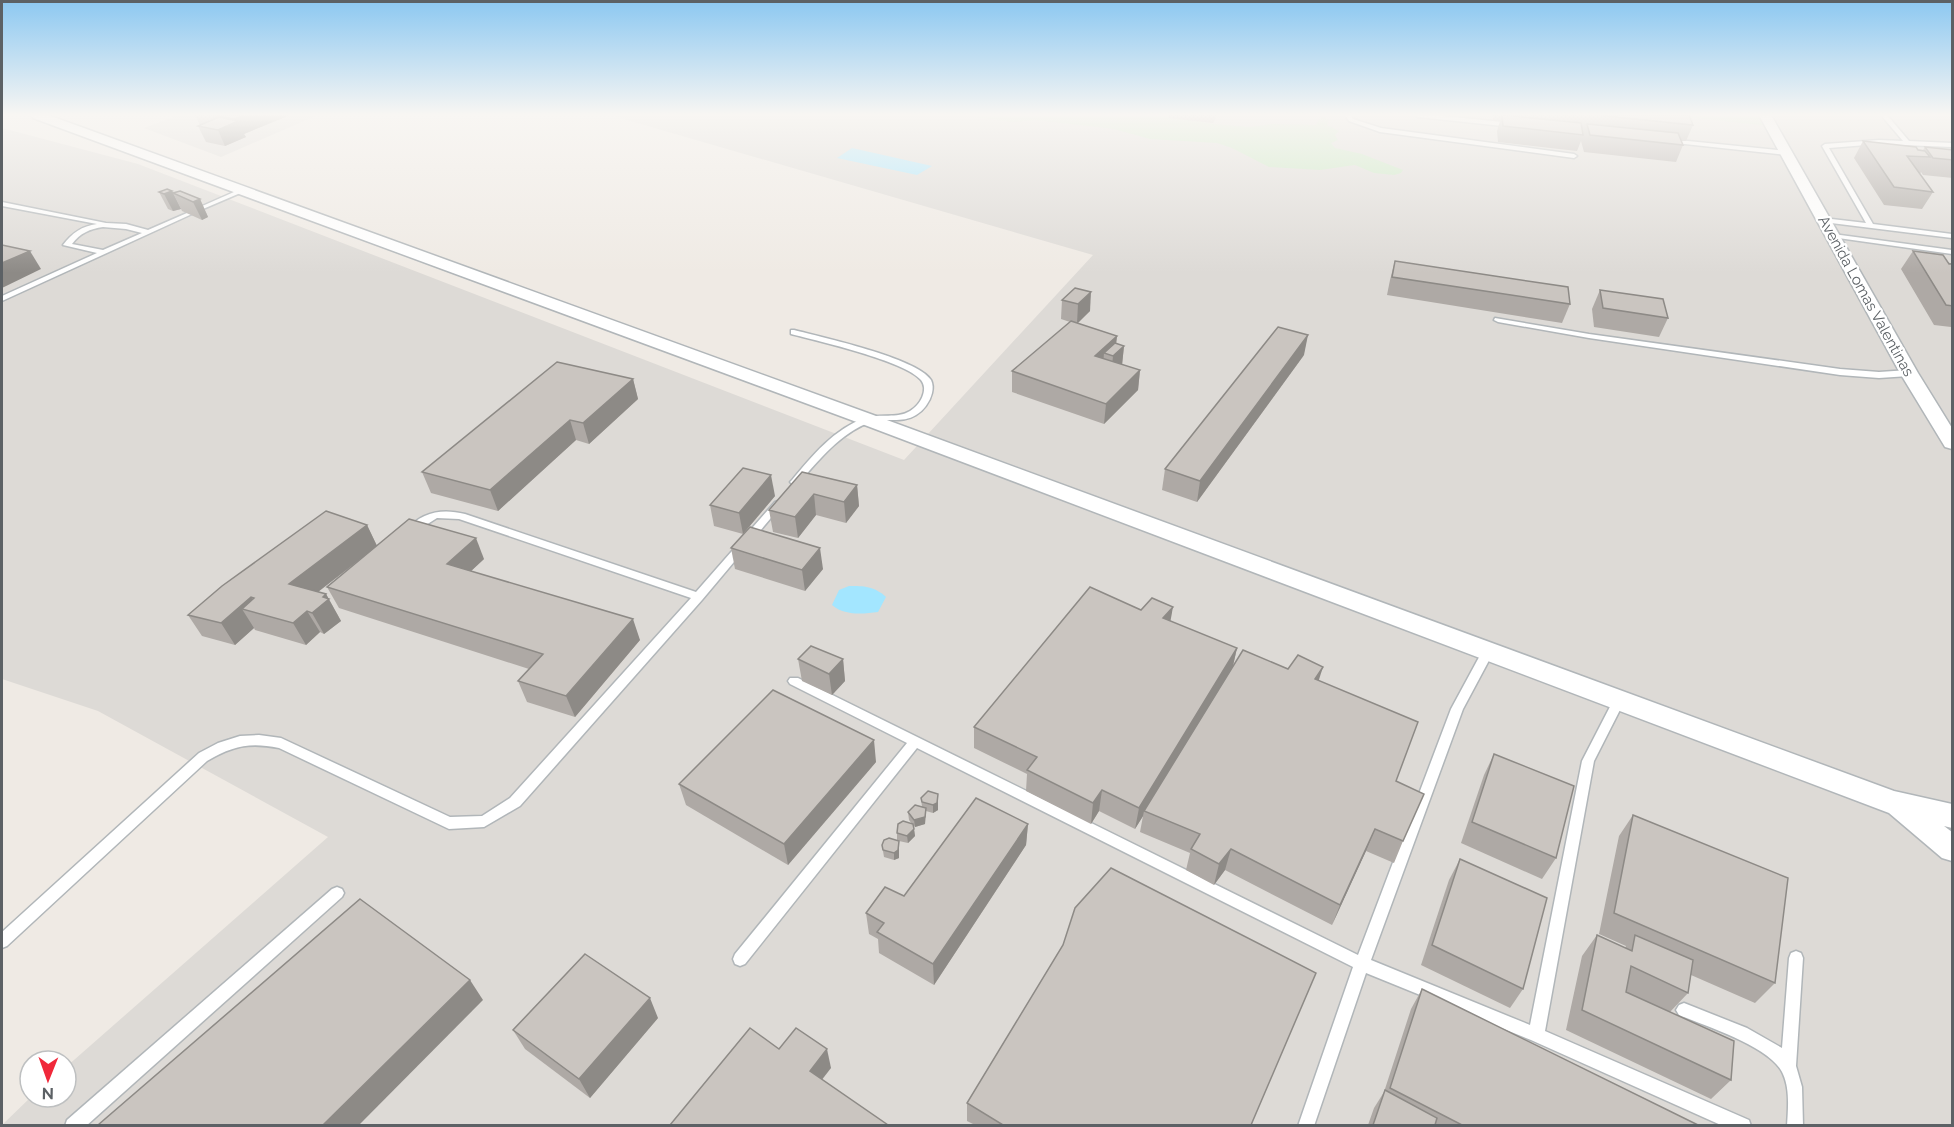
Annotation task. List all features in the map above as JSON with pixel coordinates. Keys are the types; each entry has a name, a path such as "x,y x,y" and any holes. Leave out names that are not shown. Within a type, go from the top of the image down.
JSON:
{"street":[{"path":"181,168 869,420 1892,802 1953,816"},
{"name":"Avenida Lomas Valentinas","path":"1795,168 1909,373 1953,444"},
{"path":"1892,802 1953,849"}],"lane":[{"path":"1837,168 1870,225"},
{"path":"2,299 243,190"},
{"path":"2,204 106,224 120,224 146,232"},
{"path":"1823,220 1953,236"},
{"path":"102,252 67,245 74,236 106,224"},
{"path":"1833,236 1953,252"},
{"path":"1498,320 1589,336 1818,369 1879,375 1909,373"},
{"path":"2,941 203,758 240,740 261,739 281,743 449,823 484,822 515,802 698,597 826,446 869,420 896,419 913,413 927,396 927,381 904,364 794,332"},
{"path":"405,535 430,516 453,514 698,597"},
{"path":"1306,1125 1362,964 1457,709 1488,651"},
{"path":"794,681 1362,964 1536,1035 1743,1125"},
{"path":"1536,1035 1588,761 1619,700"},
{"path":"740,959 915,742"},
{"path":"73,1125 337,893"},
{"path":"1795,1125 1793,1085 1788,1066 1796,958"},
{"path":"1684,1010 1771,1048 1788,1066"}],"shaded area":[{"path":"2,168 147,168 904,460 1093,255 791,168 1952,168 1952,1125 2,1125 19,1109 78,1109 78,1056 328,837 98,711 2,679"}],"green space":[{"path":"1279,168 1337,168 1320,170"},
{"path":"1361,168 1397,168 1403,170 1394,175 1374,173"}],"water":[{"path":"882,168 929,168 917,175"},
{"path":"849,586 869,587 886,597 878,612 848,613 832,605 839,590"}],"building":[{"path":"1881,168 1915,168 1933,192 1894,187"},
{"path":"167,189 172,191 164,194 159,192"},
{"path":"180,191 200,199 193,202 173,193"},
{"path":"2,245 30,251 2,263"},
{"path":"1913,251 1943,255 1949,264 1953,264 1953,306 1946,305"},
{"path":"1395,261 1568,287 1570,304 1392,277"},
{"path":"1075,288 1091,292 1078,304 1062,300"},
{"path":"1600,290 1663,299 1668,318 1603,308"},
{"path":"1071,321 1117,336 1095,356 1140,370 1106,404 1012,371"},
{"path":"1278,327 1308,335 1200,481 1165,469"},
{"path":"1115,343 1124,346 1113,356 1104,353"},
{"path":"557,362 633,379 583,423 570,420 490,490 422,472"},
{"path":"743,468 771,475 739,513 710,505"},
{"path":"802,472 857,485 844,502 814,494 795,517 769,510"},
{"path":"326,511 367,525 289,584 326,594 323,597 329,599 312,613 307,611 293,623 242,609 254,598 251,597 221,623 188,615 222,586"},
{"path":"409,519 476,538 447,564 633,619 566,696 518,681 543,654 327,587"},
{"path":"750,527 820,548 802,570 731,548"},
{"path":"1090,587 1141,610 1152,598 1173,607 1163,618 1237,648 1139,808 1102,790 1093,803 1027,770 1037,757 974,727"},
{"path":"811,646 843,659 829,674 798,659"},
{"path":"1243,650 1288,669 1298,655 1323,667 1315,679 1418,722 1396,781 1424,794 1403,841 1375,829 1340,905 1231,849 1219,864 1191,849 1200,834 1144,811"},
{"path":"773,690 874,740 784,844 679,784"},
{"path":"1494,754 1574,786 1556,858 1472,822"},
{"path":"928,791 938,794 937,803 933,805 922,802 921,798"},
{"path":"976,798 1028,824 933,964 877,932 884,923 866,913 885,887 904,896"},
{"path":"915,805 926,808 925,817 914,820 908,812"},
{"path":"1633,815 1788,878 1775,983 1614,913"},
{"path":"903,821 913,824 914,829 907,836 897,833 898,824"},
{"path":"889,838 899,841 898,850 894,853 883,850 884,840"},
{"path":"1460,859 1547,898 1523,989 1432,945"},
{"path":"1111,868 1316,973 1251,1125 1003,1125 967,1103 1063,945 1075,908"},
{"path":"360,899 470,980 323,1125 98,1125"},
{"path":"1597,935 1632,951 1635,935 1693,960 1688,993 1631,966 1626,992 1734,1041 1731,1080 1582,1010"},
{"path":"585,954 650,998 579,1079 513,1030"},
{"path":"1422,989 1698,1125 1462,1125 1390,1088"},
{"path":"750,1028 779,1049 796,1028 827,1049 810,1071 888,1125 670,1125"},
{"path":"1385,1090 1437,1118 1435,1125 1373,1125"}]}
